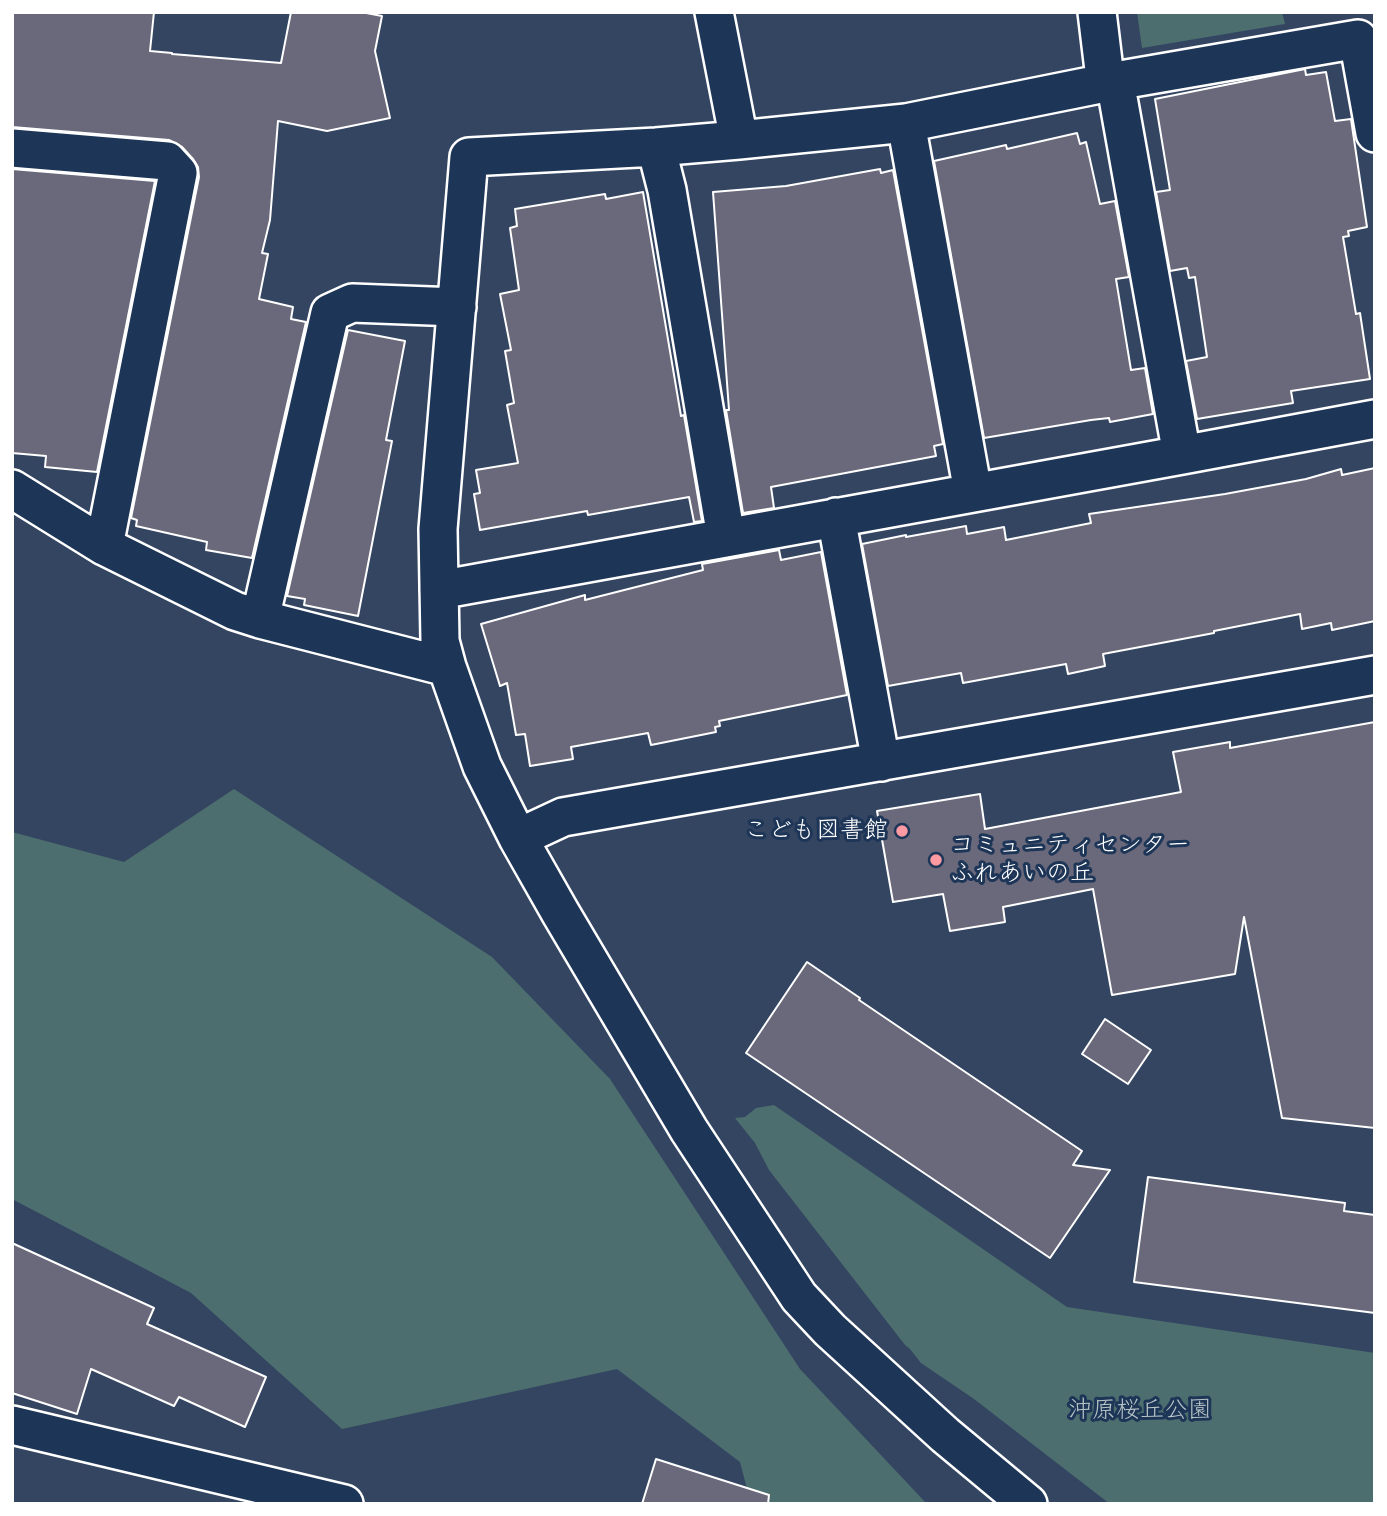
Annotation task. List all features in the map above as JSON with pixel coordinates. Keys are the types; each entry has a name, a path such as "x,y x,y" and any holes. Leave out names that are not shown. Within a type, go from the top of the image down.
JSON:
{"street":[{"path":"714,12 739,140"},
{"path":"1097,12 1104,70 1115,81 1182,455"},
{"path":"1028,1504 945,1436 830,1330 799,1297 688,1129 559,912 482,766 440,641 438,529 469,157 656,147 906,123 1115,81 1358,39 1375,133"},
{"path":"906,123 973,492"},
{"path":"656,147 667,190 726,537"},
{"path":"12,148 167,161 178,173 104,547"},
{"path":"260,619 330,313 352,303 457,307"},
{"path":"439,590 1375,419"},
{"path":"12,489 104,547 235,611 447,667"},
{"path":"836,517 881,762"},
{"path":"518,838 563,817 1375,675"},
{"path":"12,1425 344,1504"}],"green space":[{"path":"1137,12 1282,12 1285,24 1142,48"},
{"path":"234,789 492,957 610,1079 800,1369 927,1504 751,1504 740,1462 617,1369 342,1429 191,1293 12,1199 12,832 124,862"},
{"name":"沖原桜丘公園","path":"774,1105 1067,1307 1375,1353 1375,1504 1110,1504 974,1399 921,1363 905,1345 769,1170 755,1143 735,1118 745,1117 756,1108"}],"building":[{"path":"12,12 154,12 150,51 281,63 291,12 361,12 382,16 375,51 390,118 327,131 278,121 270,220 262,253 268,254 259,299 293,307 291,319 306,322 252,558 206,550 207,542 136,526 137,520 131,518 199,177 198,167 182,147 169,140 12,127"},
{"path":"1305,69 1306,75 1326,72 1335,121 1351,119 1367,227 1348,231 1349,236 1343,237 1356,314 1360,313 1370,379 1291,391 1293,403 1197,419 1186,361 1207,357 1195,277 1189,278 1187,268 1170,271 1156,192 1170,190 1155,99"},
{"path":"1077,133 1080,144 1086,142 1100,204 1115,201 1129,277 1116,279 1131,370 1145,368 1153,414 1110,422 1109,418 1091,420 984,438 934,161 1006,145 1007,149"},
{"path":"12,169 155,181 97,472 45,467 46,456 12,453"},
{"path":"880,169 881,173 893,170 943,444 934,446 936,456 771,487 774,508 743,513 726,410 729,410 713,192 786,186"},
{"path":"643,192 681,416 684,415 702,521 694,522 689,497 480,530 474,494 480,493 476,470 518,463 507,405 514,403 505,351 511,350 500,294 519,290 510,228 517,226 515,209 605,194 606,199"},
{"path":"348,330 405,341 386,440 392,441 358,616 304,605 305,599 287,596"},
{"path":"1375,468 1375,621 1332,630 1331,623 1302,629 1300,614 1103,654 1105,666 1068,674 1066,664 963,683 961,673 888,686 862,544 966,526 967,534 1004,527 1006,540 1091,523 1089,514 1225,494 1306,479 1341,469 1342,475"},
{"path":"779,550 781,560 821,552 847,695 719,721 720,726 715,727 716,732 651,745 648,733 571,747 573,759 530,766 525,734 516,735 507,683 500,686 481,624 585,595 585,600 703,570 702,564"},
{"path":"1375,722 1375,1128 1282,1118 1244,917 1235,974 1112,995 1093,889 1003,907 1005,922 950,931 943,894 893,902 877,811 980,794 985,829 1181,792 1173,752 1230,742 1230,748"},
{"path":"807,962 1082,1151 1073,1165 1110,1170 1050,1258 746,1053"},
{"path":"1105,1019 1151,1050 1128,1084 1082,1054"},
{"path":"1148,1177 1345,1203 1344,1211 1375,1215 1375,1313 1134,1282"},
{"path":"12,1243 154,1308 147,1324 266,1377 245,1427 179,1397 174,1406 91,1369 77,1414 12,1393"},
{"path":"656,1459 769,1495 768,1504 642,1504"}],"place":[{"name":"こども図書館","path":"902,831"},
{"name":"コミュニティセンター ふれあいの丘","path":"936,860"}]}
